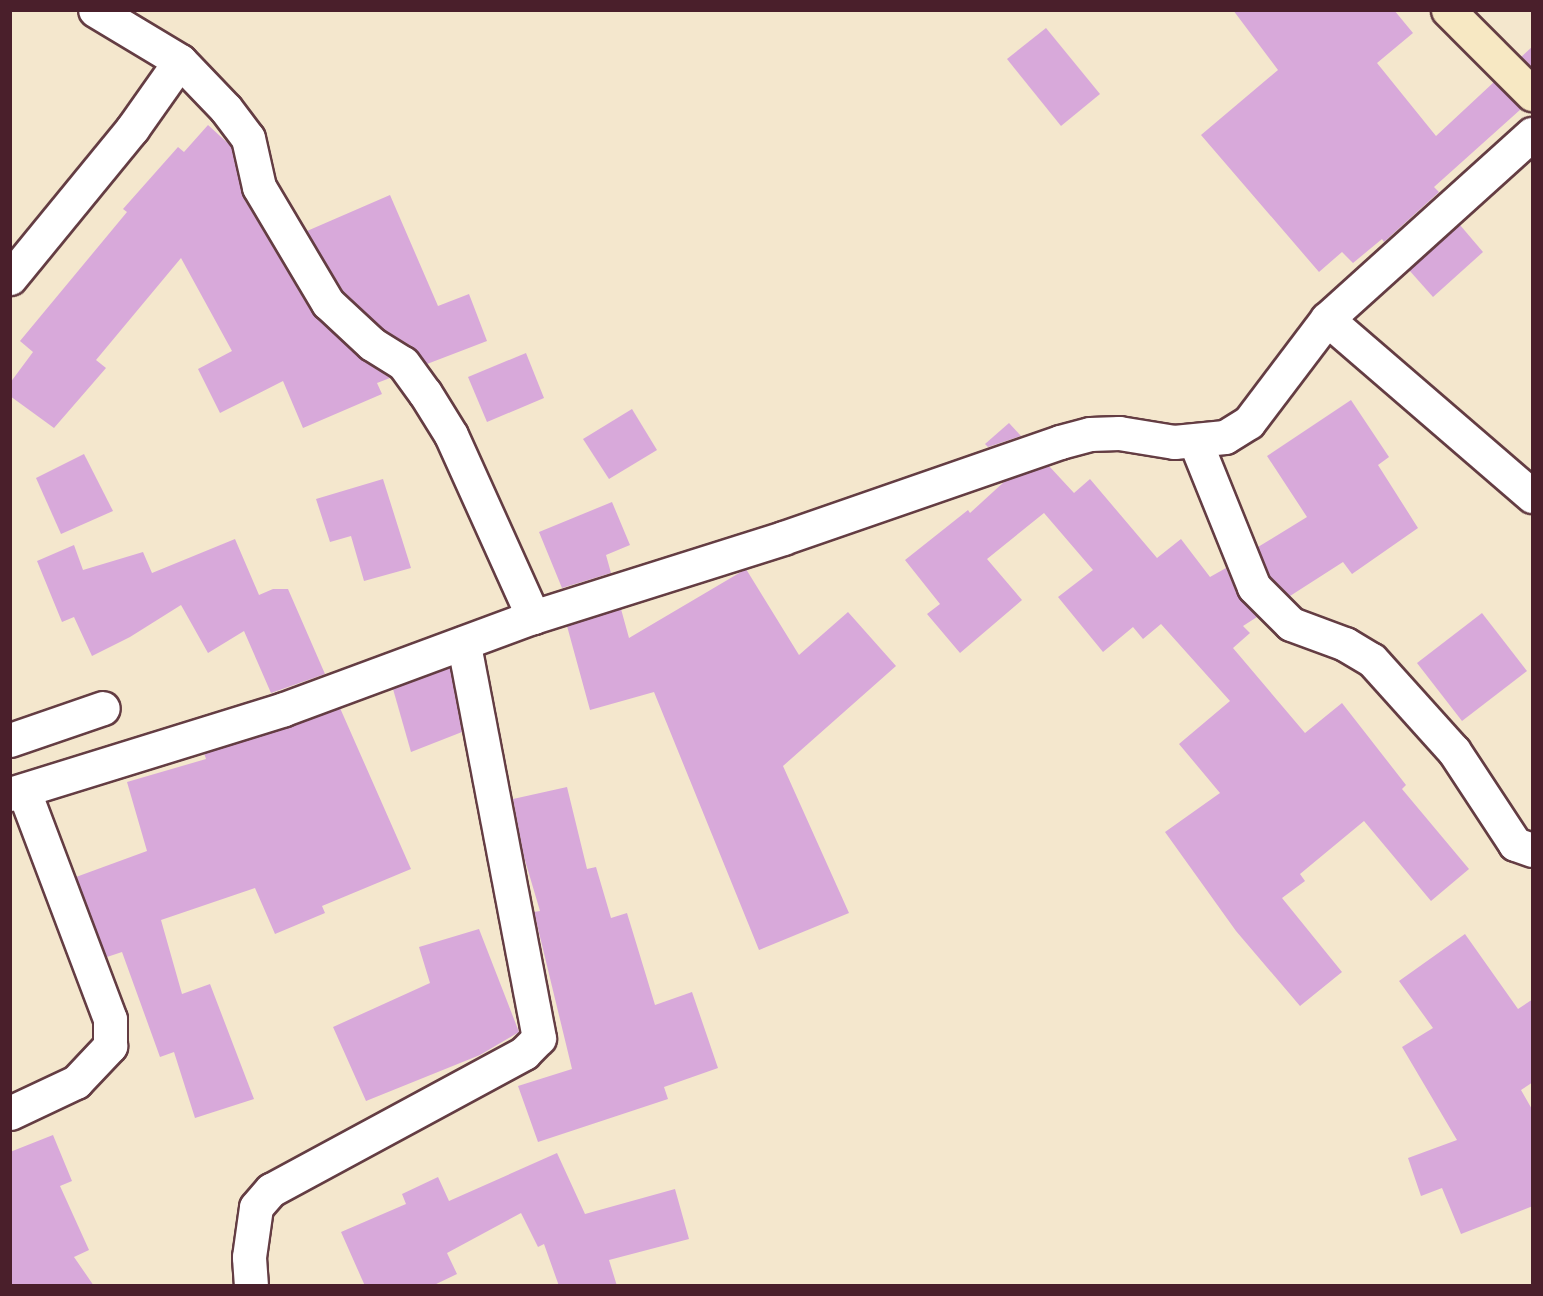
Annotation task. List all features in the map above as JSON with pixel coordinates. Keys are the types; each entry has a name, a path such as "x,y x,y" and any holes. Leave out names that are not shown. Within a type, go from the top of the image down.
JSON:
{"street":[{"path":"95,10 180,62 226,109 248,138 259,187 328,303 372,344 403,363 451,435 533,617"},
{"path":"1448,10 1533,94"},
{"path":"10,279 132,129 180,62"},
{"path":"10,1113 76,1082 110,1046 110,1019 17,793 284,709 533,617 794,534 1060,442 1090,434 1119,433 1195,441 1225,437 1249,422 1327,320 1533,134"},
{"path":"1327,320 1533,496"},
{"path":"1195,441 1254,587 1291,624 1345,644 1372,660 1454,751 1515,844 1533,850"},
{"path":"250,1286 249,1257 256,1207 271,1190 524,1053 539,1038 464,643"},
{"path":"10,740 103,708"}],"building":[{"path":"1233,10 1394,10 1413,33 1377,63 1436,136 1494,82 1521,109 1434,187 1439,192 1384,242 1382,239 1353,263 1342,252 1319,272 1201,135 1278,70"},
{"path":"1046,28 1100,94 1061,126 1007,59"},
{"path":"1533,46 1533,68 1521,57"},
{"path":"208,125 231,146 243,197 312,313 359,358 390,378 377,383 382,394 303,428 283,381 220,413 198,369 232,351 181,258 96,360 106,368 54,428 10,396 10,383 33,352 20,341 127,212 123,209 178,147 184,152"},
{"path":"390,195 438,306 469,294 487,341 427,364 413,347 383,329 343,291 307,231"},
{"path":"1460,225 1483,252 1433,297 1409,270"},
{"path":"526,353 544,398 487,422 468,377"},
{"path":"1351,400 1389,457 1378,465 1418,528 1352,574 1343,562 1290,596 1270,576 1258,547 1307,517 1267,456"},
{"path":"632,409 657,450 609,479 583,439"},
{"path":"1009,423 1021,436 988,447 985,444"},
{"path":"84,454 113,511 61,534 36,478"},
{"path":"1049,466 1074,493 1090,479 1157,558 1181,539 1210,577 1226,568 1237,594 1257,617 1243,626 1250,633 1233,648 1305,733 1342,703 1406,785 1402,789 1469,869 1431,901 1364,821 1300,874 1305,881 1282,898 1342,972 1300,1006 1236,931 1165,832 1220,793 1179,744 1230,701 1161,624 1143,639 1133,627 1103,652 1058,597 1093,570 1044,513 987,559 1022,600 960,653 927,614 940,604 905,560 968,510 970,513 1005,481"},
{"path":"383,479 411,568 364,581 351,536 330,542 316,499"},
{"path":"612,502 630,545 606,555 611,573 562,588 539,532"},
{"path":"235,539 259,595 273,589 288,589 325,674 271,693 244,631 208,653 181,605 130,637 92,656 74,617 62,622 37,561 74,545 83,570 143,552 152,573"},
{"path":"746,569 799,655 848,612 896,666 783,766 849,913 759,950 654,692 590,710 567,626 621,609 629,638"},
{"path":"1482,613 1527,671 1462,721 1417,663"},
{"path":"450,668 462,732 411,752 393,689"},
{"path":"340,708 411,869 322,906 325,913 275,934 255,888 161,920 182,994 210,984 254,1099 195,1118 174,1052 160,1057 122,952 107,957 76,877 147,851 127,782 206,759 204,753"},
{"path":"567,787 587,869 596,867 611,918 627,913 655,1005 692,992 718,1068 664,1087 668,1099 538,1142 518,1086 572,1069 534,912 540,911 524,857 513,799"},
{"path":"479,929 519,1032 480,1055 366,1101 333,1027 430,983 419,947"},
{"path":"1465,934 1518,1009 1533,999 1533,1082 1521,1090 1533,1111 1533,1206 1461,1234 1442,1188 1421,1196 1408,1158 1457,1140 1402,1047 1433,1028 1399,981"},
{"path":"53,1135 72,1181 60,1186 89,1250 74,1257 94,1286 10,1286 10,1152"},
{"path":"557,1153 585,1214 675,1189 689,1239 609,1260 617,1286 559,1286 544,1244 538,1247 521,1213 447,1253 457,1274 432,1286 365,1286 341,1232 406,1204 402,1194 438,1177 449,1201"}]}
